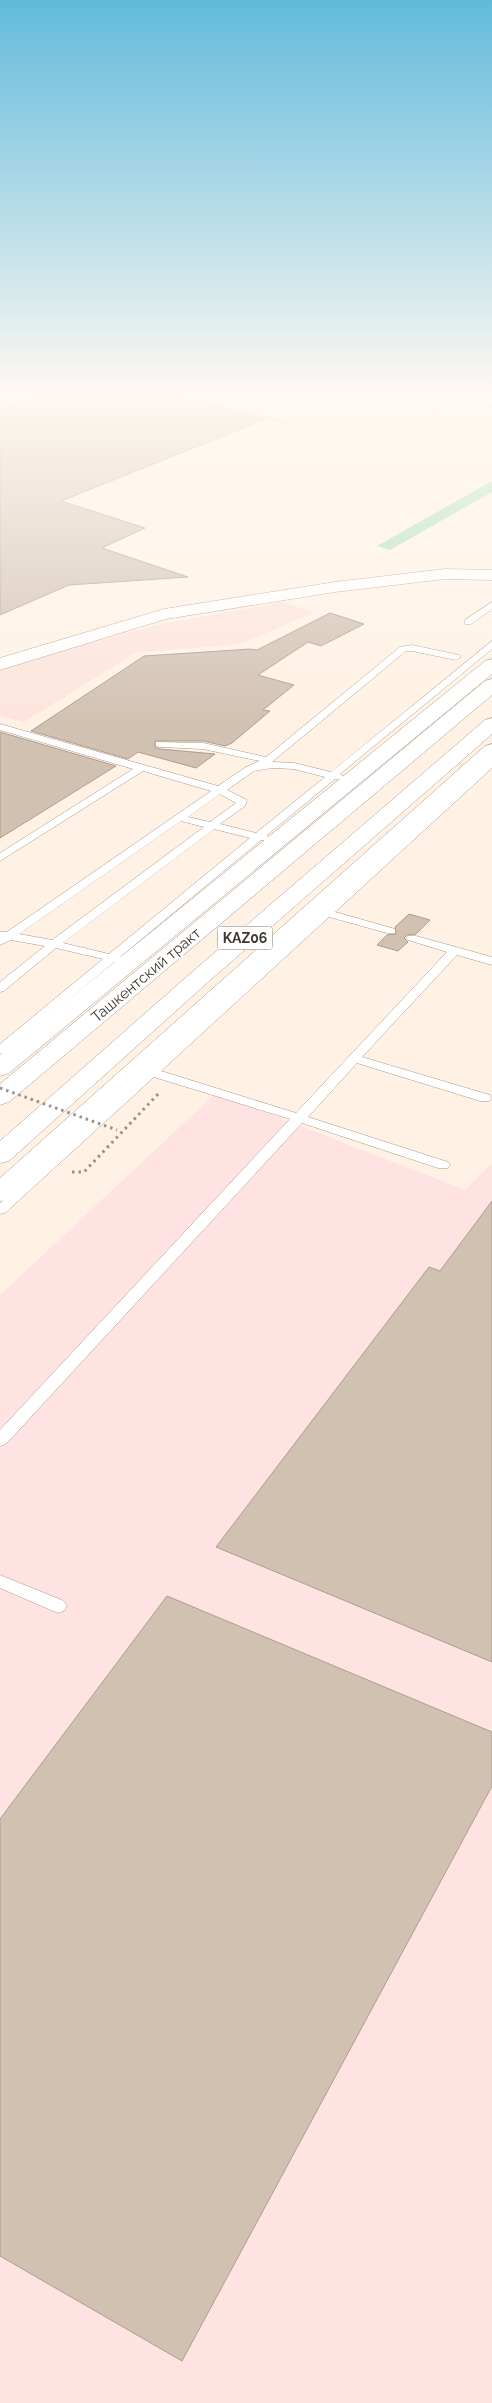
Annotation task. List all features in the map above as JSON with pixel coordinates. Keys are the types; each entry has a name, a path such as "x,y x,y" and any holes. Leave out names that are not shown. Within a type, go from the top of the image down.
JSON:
{"main road":[{"path":"0,664 164,614 335,587 445,574 491,577"},
{"path":"0,1068 121,961 268,839 343,778 492,665"},
{"name":"Ташкентский тракт","path":"0,1097 492,685"},
{"name":"KАZ06","path":"0,1155 206,971 492,724"},
{"path":"0,1193 145,1070 321,911 492,750"}],"lane":[{"path":"468,622 492,605"},
{"path":"160,744 203,746 265,762 343,778 492,644"},
{"path":"3,938 250,769 265,762 403,649 412,648 456,656"},
{"path":"0,727 219,790 242,800 241,804 54,944 0,988"},
{"path":"321,911 492,763"},
{"path":"0,858 141,768"},
{"path":"180,818 214,824 268,839"},
{"path":"321,911 391,931"},
{"path":"3,938 54,944 121,961"},
{"path":"412,938 492,961"},
{"path":"0,1440 455,950"},
{"path":"0,1050 121,961"},
{"path":"355,1059 484,1098"},
{"path":"0,1210 145,1070 442,1165"},
{"path":"0,1581 58,1606"}],"path":[{"path":"72,1172 84,1172 172,1079"},
{"path":"0,1088 117,1130"}],"shaded area":[{"path":"282,602 315,612 241,644 135,653 24,722 0,716 0,667 157,625"},
{"path":"216,1093 465,1190 492,1163 492,2403 0,2403 0,1295"}],"green space":[{"path":"456,501 476,501 390,550 377,546"}],"building":[{"path":"0,501 61,501 145,528 102,548 188,577 69,585 0,615"},
{"path":"330,613 364,624 321,646 308,642 258,675 294,685 263,710 270,711 232,743 225,746 203,741 155,741 155,747 160,749 215,754 196,768 138,752 128,759 31,731 144,656 257,650"},
{"path":"0,732 116,766 0,838"},
{"path":"409,914 430,920 416,934 407,935 404,938 408,942 398,951 377,945 387,935 396,934 395,927"},
{"path":"492,1201 492,1662 216,1547 429,1267 440,1271"},
{"path":"167,1596 492,1732 492,1786 182,2361 0,2256 0,1819"}]}
